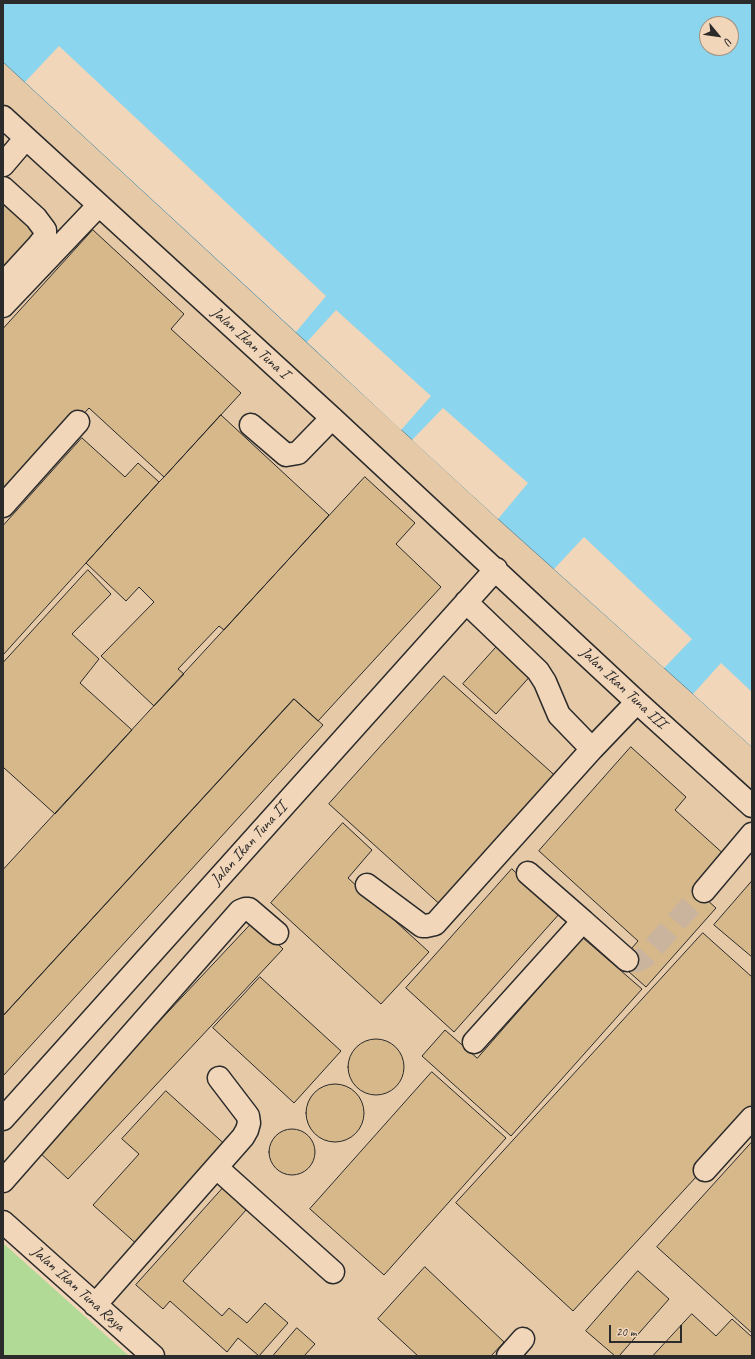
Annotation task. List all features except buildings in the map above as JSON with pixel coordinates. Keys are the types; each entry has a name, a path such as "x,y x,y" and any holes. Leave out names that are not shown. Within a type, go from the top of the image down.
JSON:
{"street":[{"name":"Jalan Ikan Tuna I","path":"3,117 496,569"},
{"path":"3,165 26,138"},
{"path":"3,188 36,218 45,230 44,237 37,247 3,285"},
{"path":"3,306 99,205"},
{"path":"251,424 286,455 298,453 332,418"},
{"path":"3,506 78,422"},
{"name":"Jalan Ikan Tuna II","path":"3,1119 496,569"},
{"name":"Jalan Ikan Tuna III","path":"496,569 637,702 752,806"},
{"path":"466,602 538,671 545,682 559,715 592,749"},
{"path":"367,885 422,926 435,924 592,749 637,702"},
{"path":"704,891 752,834"},
{"path":"528,873 627,960"},
{"path":"3,1182 240,911 249,909 277,933"},
{"path":"474,1042 582,921"},
{"path":"95,1304 217,1168 247,1130 249,1123 248,1116 219,1078"},
{"path":"705,1170 752,1118"},
{"path":"217,1168 333,1272"},
{"name":"Jalan Ikan Tuna Raya","path":"3,1222 153,1356"},
{"path":"508,1356 523,1339"}],"shaded area":[{"path":"3,62 498,519 752,747 752,1356 140,1356 3,1234"}],"green space":[{"path":"3,1243 129,1356 3,1356"}],"water":[{"path":"3,3 752,3 752,747 498,519 3,62"}],"pier":[{"path":"59,46 326,296 296,332 25,82"},
{"path":"336,310 431,396 401,430 307,342"},
{"path":"443,408 528,483 498,519 412,440"},
{"path":"584,537 692,639 664,668 554,569"},
{"path":"721,663 752,692 752,747 693,694"}],"tunnel":[{"path":"627,960 637,961 644,958 704,891"}]}
